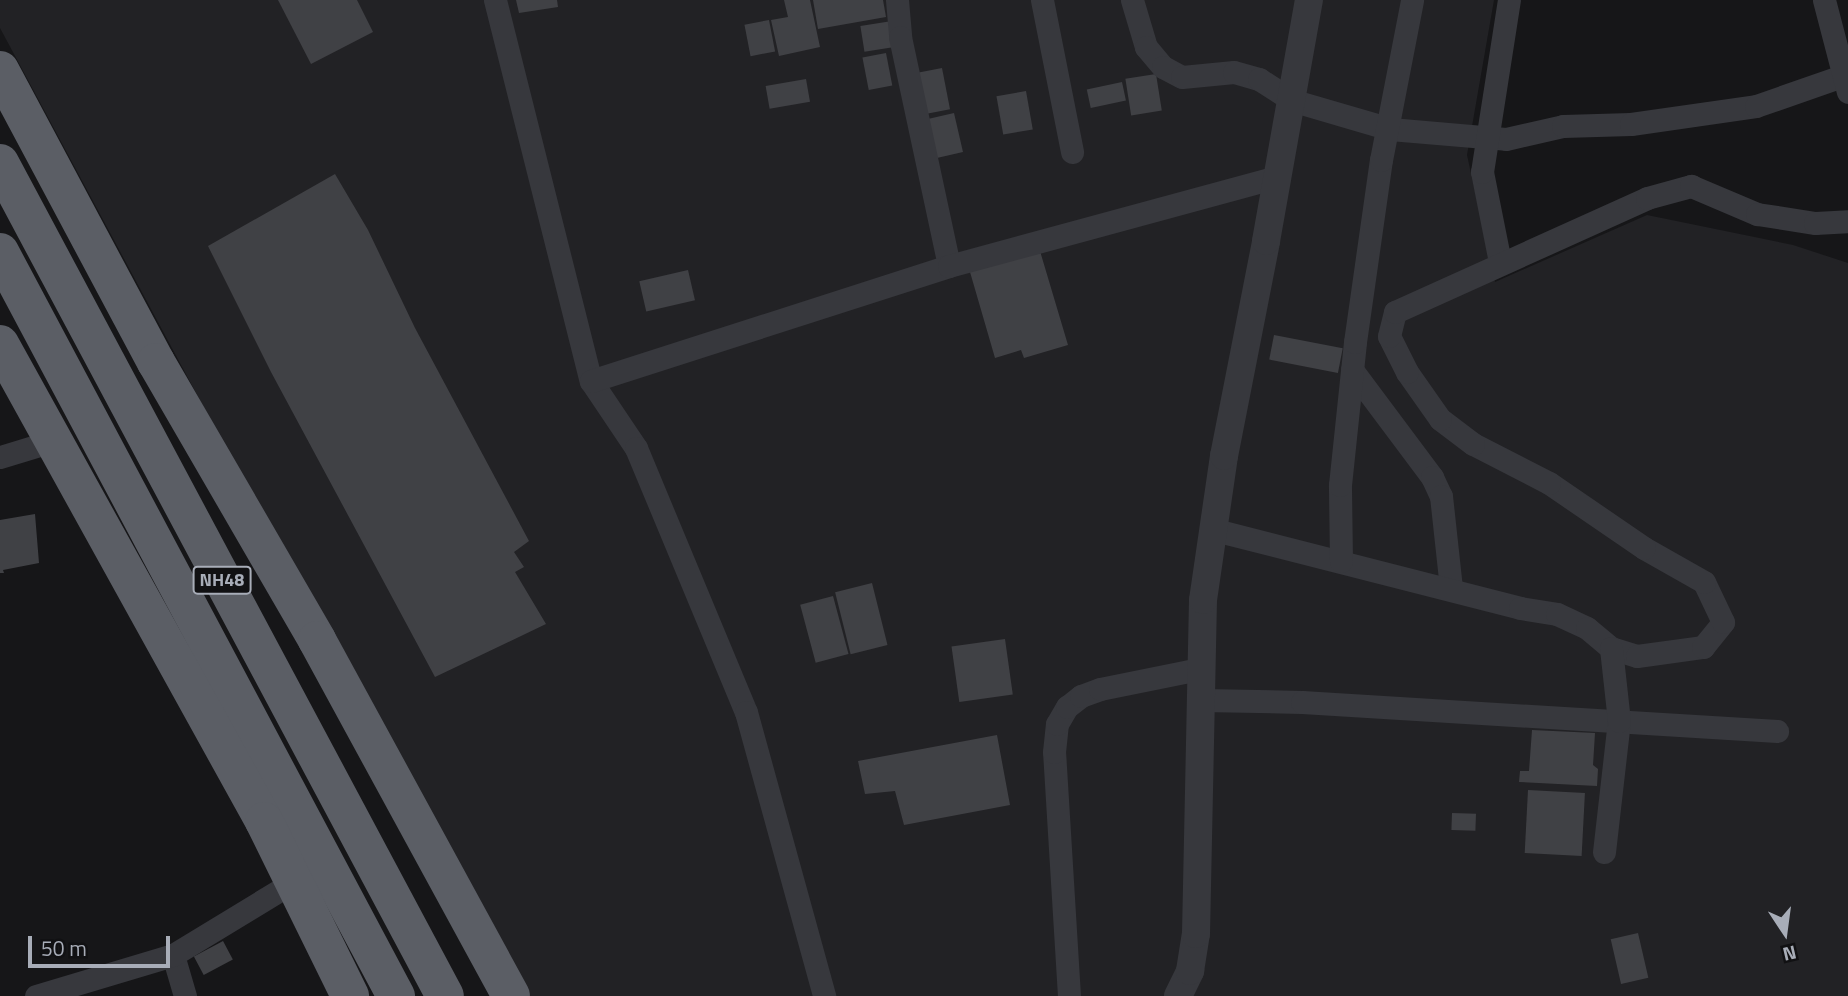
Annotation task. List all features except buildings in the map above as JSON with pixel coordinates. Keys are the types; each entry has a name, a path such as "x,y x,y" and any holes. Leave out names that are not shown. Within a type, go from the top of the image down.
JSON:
{"highway":[{"path":"0,70 156,362 317,640 511,996"},
{"name":"NH48","path":"0,163 445,996"},
{"name":"NH48","path":"0,252 396,996"},
{"path":"0,344 213,728 350,996"}],"street":[{"path":"495,0 591,381 636,448 746,712 824,996"},
{"path":"897,0 900,37 949,266"},
{"path":"1042,0 1072,152"},
{"path":"1132,0 1146,47 1163,67 1182,77 1234,72 1259,79 1291,100 1390,129 1506,139 1563,126 1632,124 1756,106 1847,80 1824,0"},
{"path":"1178,996 1190,971 1196,934 1202,700 1199,670 1203,600 1224,456 1309,0"},
{"path":"1340,561 1340,485 1352,370 1381,160 1390,129 1412,0"},
{"path":"1500,262 1482,172 1509,0"},
{"path":"591,381 949,266 1277,177"},
{"path":"1215,530 1451,588 1520,608 1557,614 1587,628 1611,648 1637,656 1703,647 1723,622 1704,582 1644,548 1549,484 1473,444 1440,419 1407,372 1389,336 1395,312 1500,262 1647,198 1691,187 1757,214 1815,223 1848,221"},
{"path":"1352,370 1432,477 1441,496 1451,588"},
{"path":"0,457 53,441"},
{"path":"1604,852 1619,721 1611,648"},
{"path":"1069,996 1054,752 1057,724 1067,707 1081,696 1100,689 1199,670"},
{"path":"1202,700 1302,702 1777,732"},
{"path":"36,996 65,992 173,955 293,882"},
{"path":"173,955 185,996"}],"shaded area":[{"path":"0,0 1494,0 1467,155 1495,282 1647,215 1793,245 1848,263 1848,996 520,996 0,28"}]}
